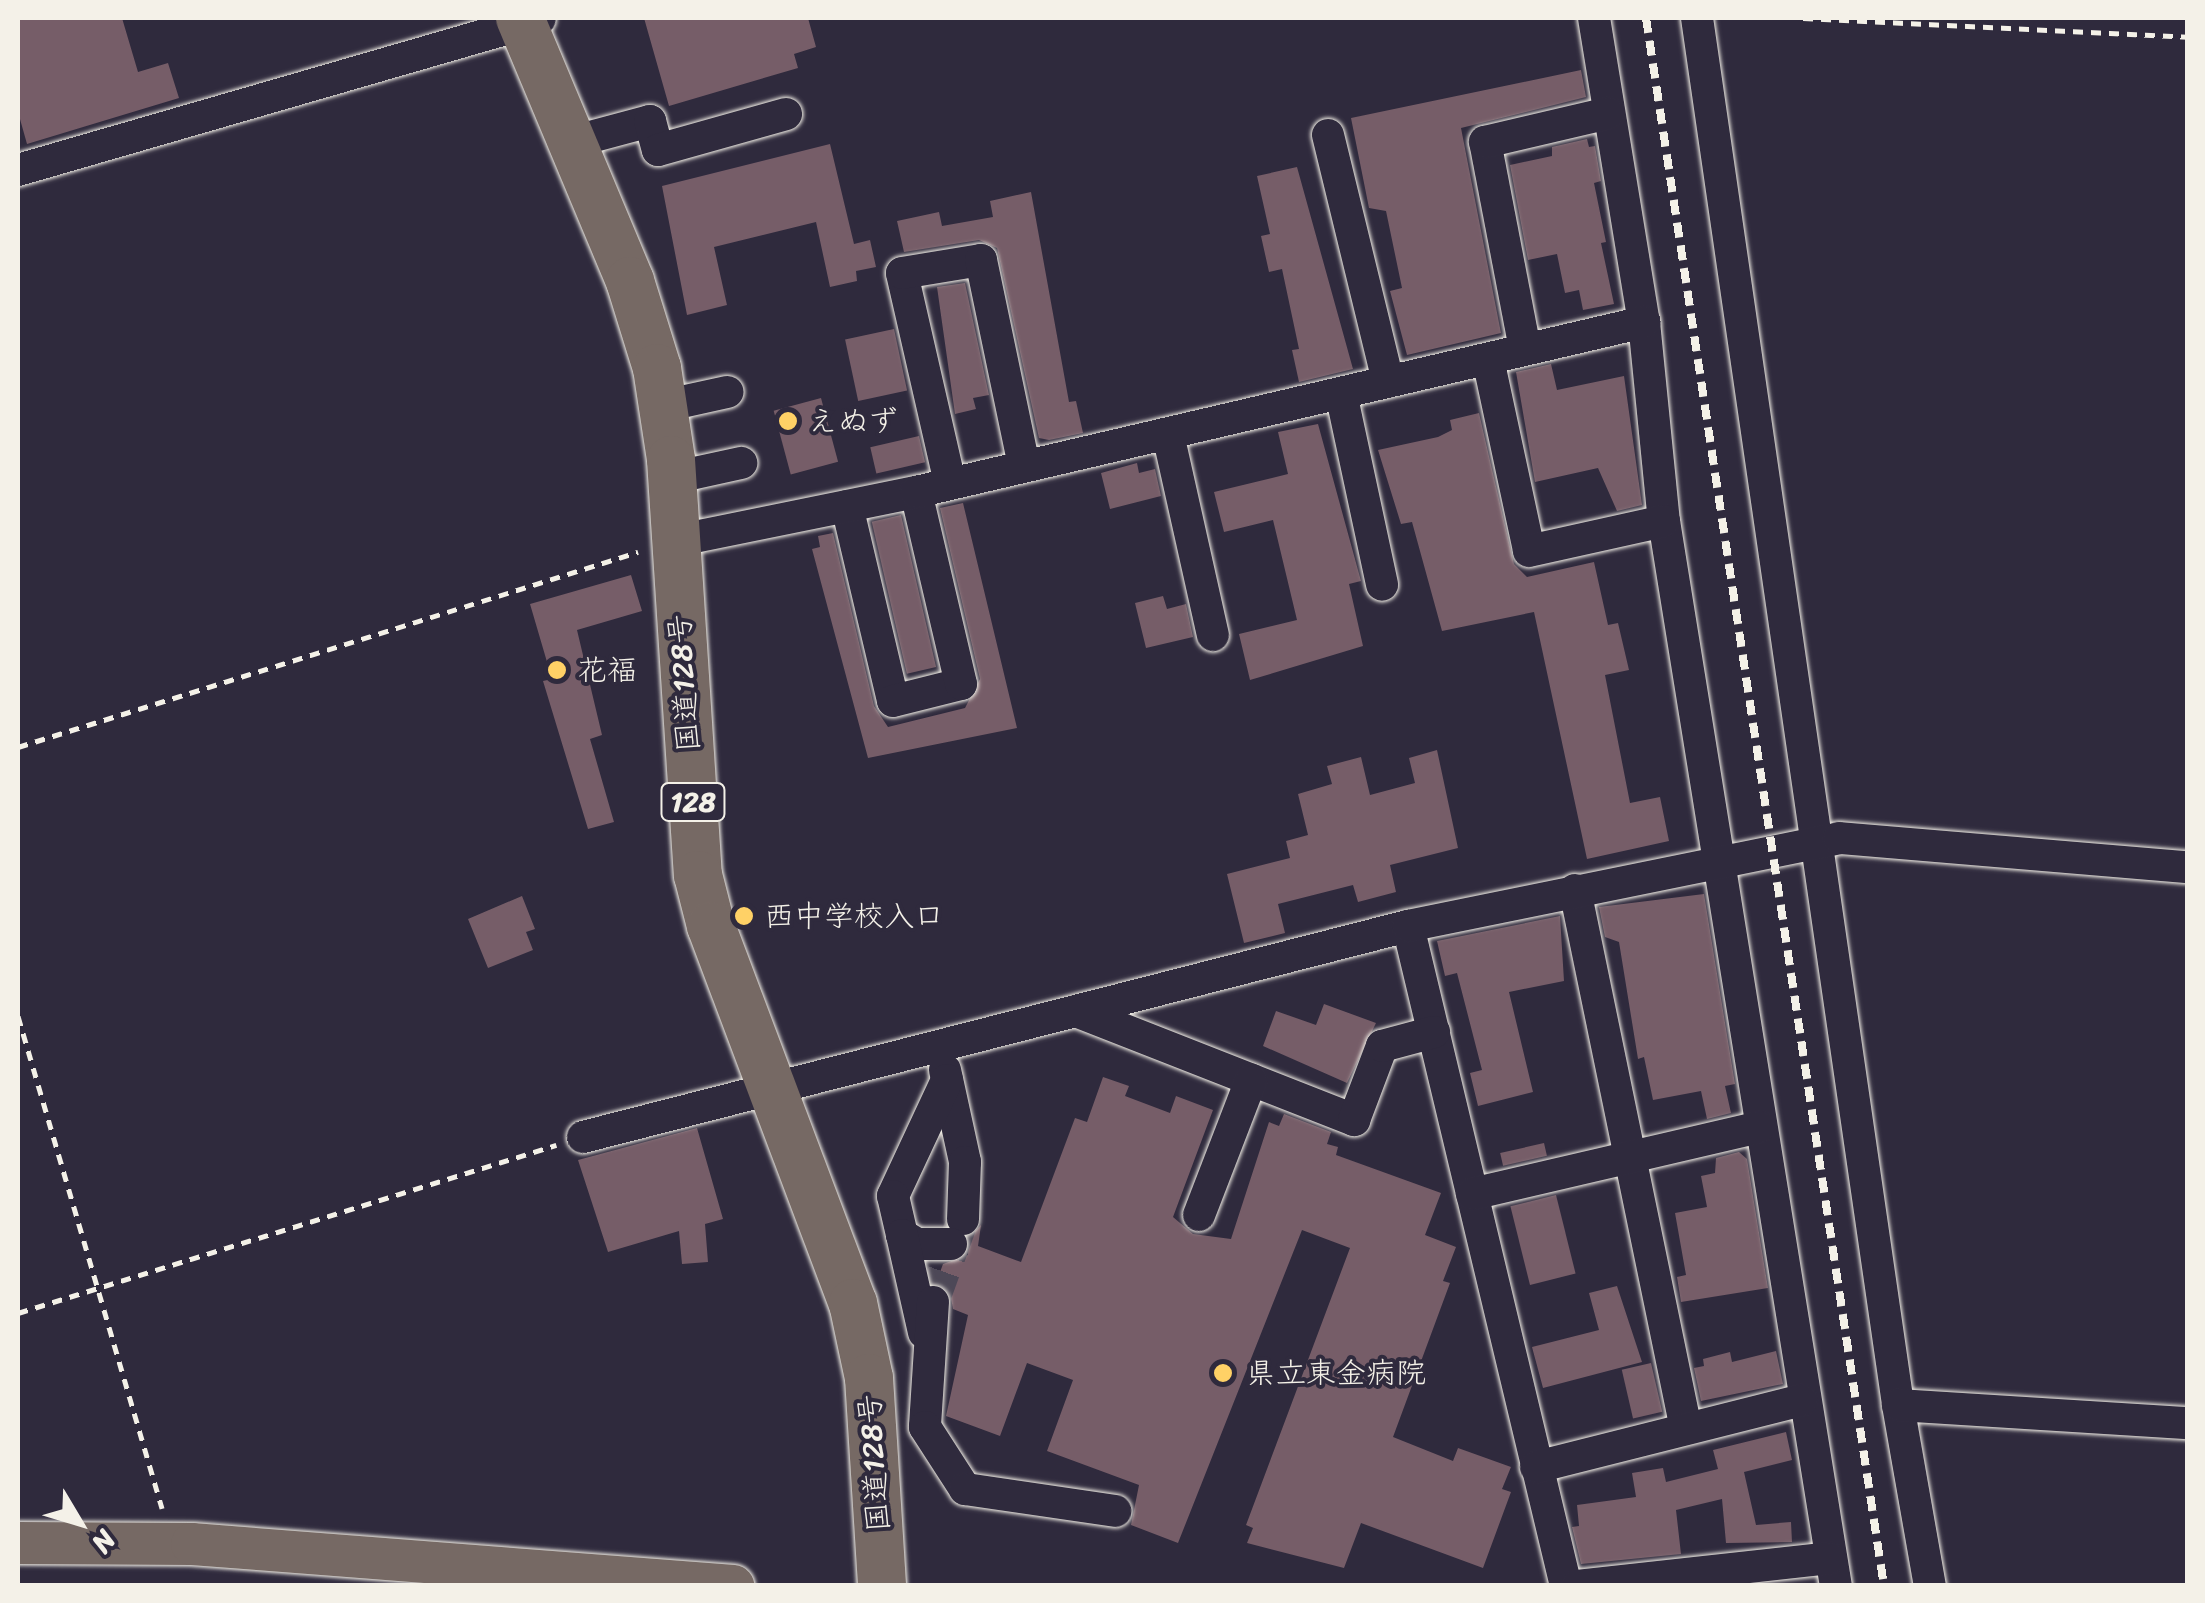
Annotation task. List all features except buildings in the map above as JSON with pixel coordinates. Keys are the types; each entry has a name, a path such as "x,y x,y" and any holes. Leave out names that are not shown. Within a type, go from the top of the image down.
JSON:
{"highway":[{"name":"国道128号","path":"528,20 568,143 630,282 663,406 672,478 698,874 770,1086 853,1303 869,1378 882,1586"}],"main road":[{"path":"18,1543 432,1586"},
{"path":"18,1543 192,1544 733,1586"}],"street":[{"path":"1577,1586 1833,1572 1716,860 1664,521 1644,322 1594,18"},
{"path":"1697,18 1820,843 1898,1405 1930,1586"},
{"path":"18,170 528,20"},
{"path":"1525,350 1486,142 1609,112"},
{"path":"568,143 650,120 658,150 786,114"},
{"path":"1328,136 1388,382"},
{"path":"950,484 902,273 981,260 1024,466"},
{"path":"675,542 916,492 1644,322"},
{"path":"1488,359 1529,551 1664,521"},
{"path":"663,406 726,392"},
{"path":"1341,393 1382,585"},
{"path":"1168,434 1213,634"},
{"path":"672,478 742,464"},
{"path":"847,506 893,700 961,684 916,492"},
{"path":"583,1137 770,1086 1408,926 1716,860 1839,838 2188,866"},
{"path":"1575,890 1686,1429"},
{"path":"1408,926 1566,1586"},
{"path":"1076,1011 1354,1120 1382,1046 1434,1032"},
{"path":"902,1235 917,1244 957,1231 965,1162 940,1046"},
{"path":"930,1357 893,1196 947,1080"},
{"path":"1199,1215 1252,1080"},
{"path":"1472,1194 1759,1127"},
{"path":"934,1302 925,1427 966,1489 1115,1511"},
{"path":"1536,1467 1802,1400"},
{"path":"1898,1405 2188,1423"}],"path":[{"path":"1803,18 2188,37"},
{"path":"18,747 675,542"},
{"path":"18,1016 164,1516"},
{"path":"18,1314 583,1137"}],"tunnel":[{"path":"933,1302 962,1222"}],"railway":[{"path":"1646,18 1884,1586"}],"place":[{"name":"えぬず","path":"788,421"},
{"name":"花福","path":"557,670"},
{"name":"西中学校入口","path":"744,916"},
{"name":"県立東金病院","path":"1223,1373"}]}
